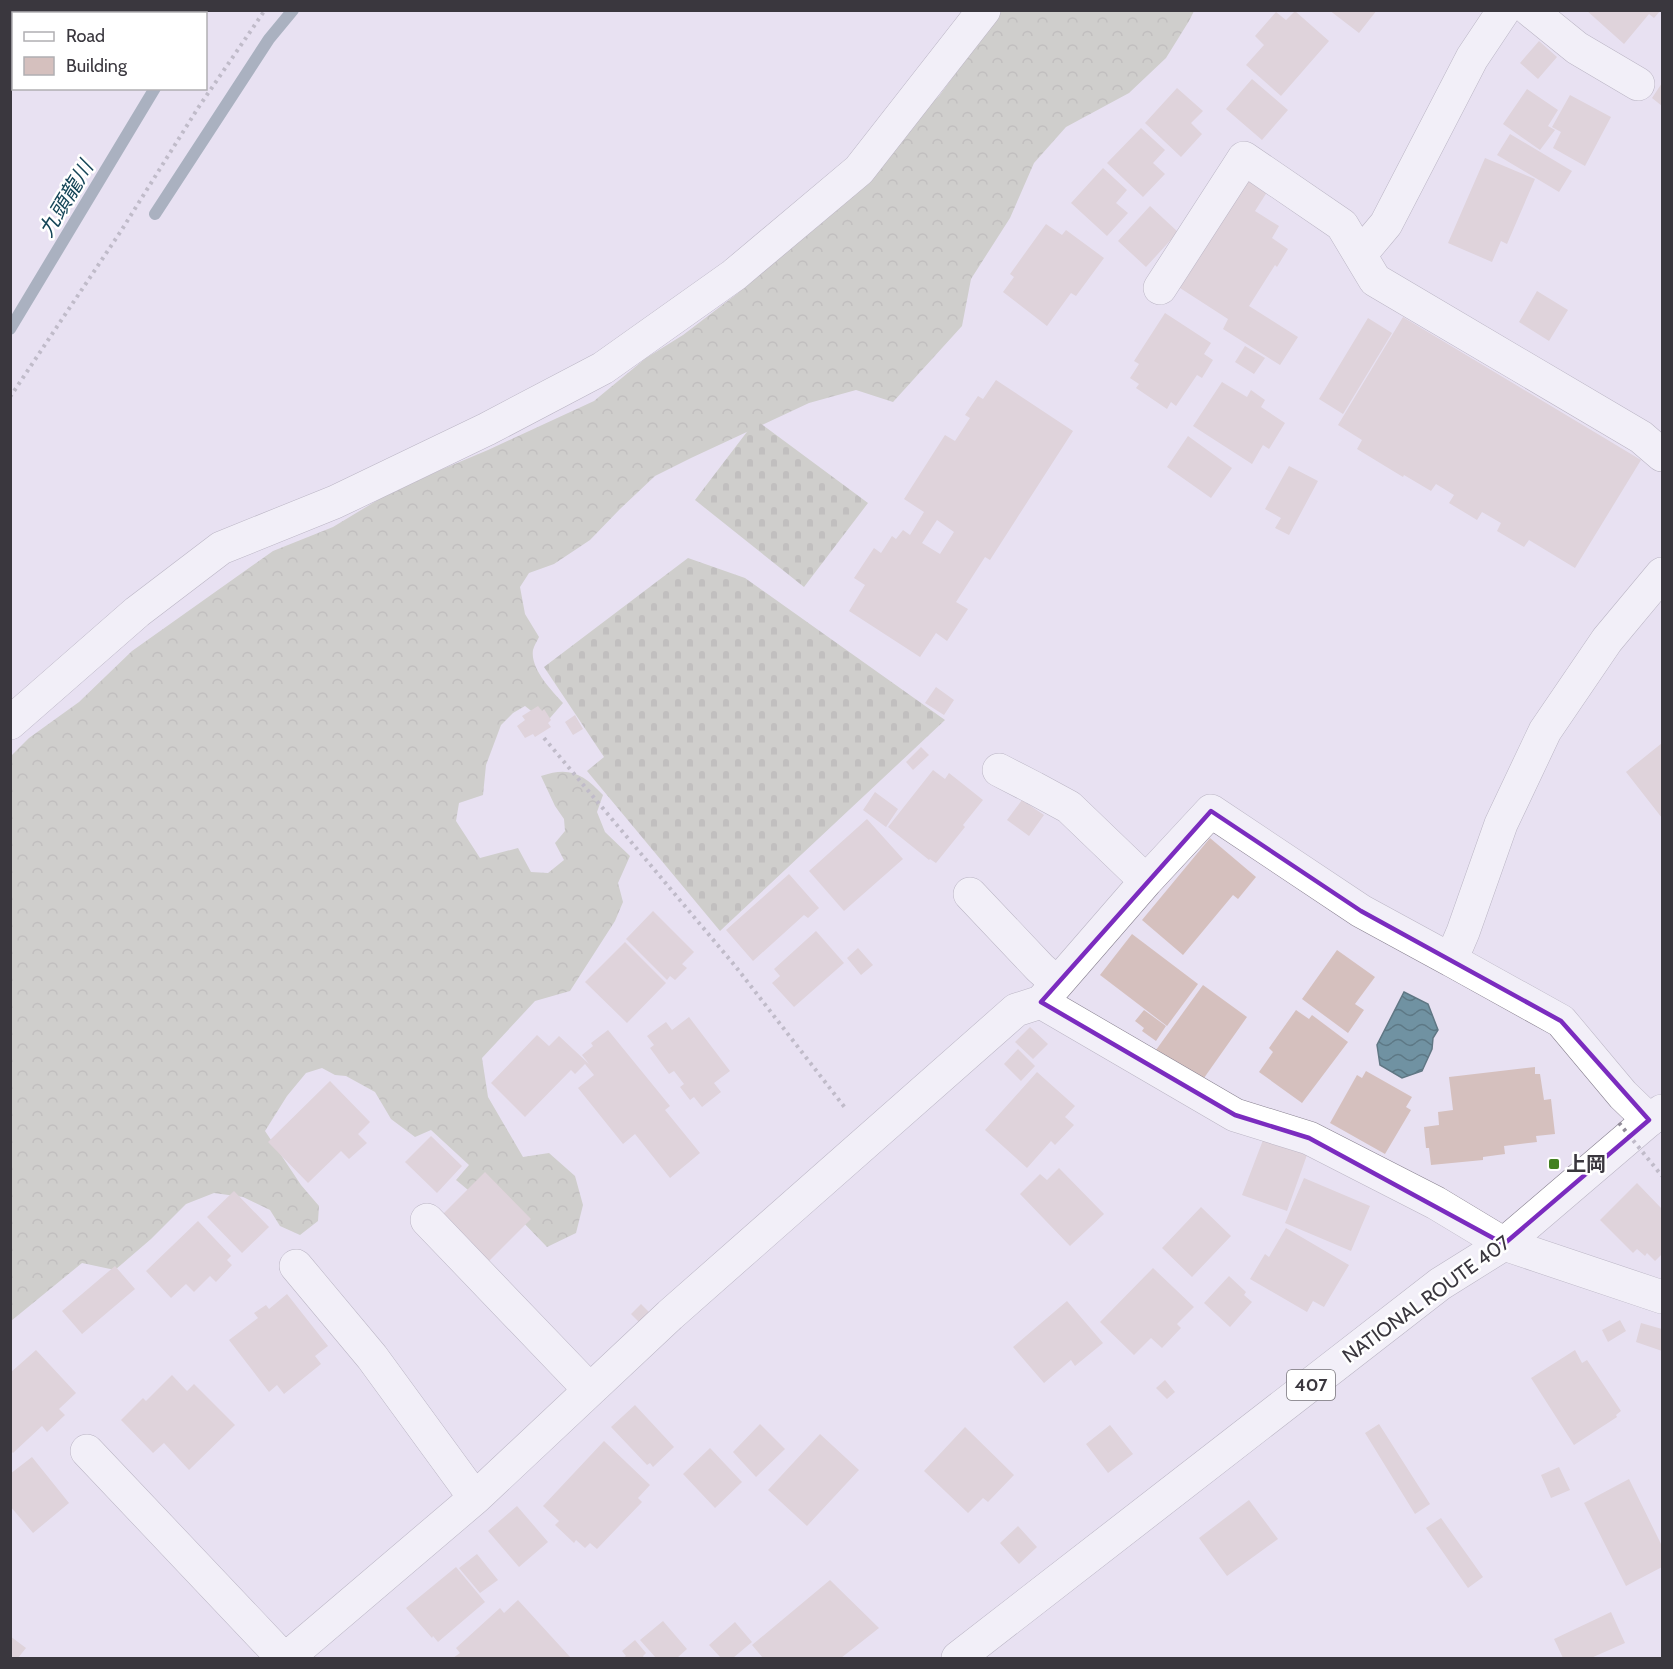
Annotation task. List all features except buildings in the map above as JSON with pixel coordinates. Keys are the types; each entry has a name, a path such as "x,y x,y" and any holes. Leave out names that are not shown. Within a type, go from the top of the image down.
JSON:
{"main road":[{"path":"10,723 137,612 221,548 345,497 487,429 603,368 734,275 859,170 984,10"},
{"path":"1360,255 1386,224 1472,58 1504,10"},
{"path":"1530,10 1577,48 1638,84"},
{"path":"1160,288 1244,158 1342,225 1375,280 1641,437 1662,455"},
{"path":"1451,960 1501,824 1545,731 1607,640 1662,574"},
{"path":"999,770 1068,807 1146,881"},
{"path":"87,1451 285,1659 475,1498 678,1308 1016,1010 1049,992 1211,811 1361,911 1561,1021 1643,1118"},
{"path":"970,894 1040,968 1049,992 1235,1115 1309,1138 1436,1203 1504,1244 1662,1297"},
{"name":"NATIONAL ROUTE 407","path":"958,1659 1440,1284 1504,1244 1643,1118"},
{"path":"427,1220 590,1390"},
{"path":"296,1266 372,1357 475,1498"}],"path":[{"path":"10,397 121,231 198,108 265,10"},
{"path":"544,738 736,967 870,1139"},
{"path":"1643,1118 1662,1176"}],"highlighted area":[{"path":"1211,811 1361,911 1561,1021 1649,1120 1504,1244 1309,1138 1235,1115 1041,1002"}],"green space":[{"path":"1001,11 1194,11 1166,58 1129,93 1066,127 1034,163 1010,218 971,279 962,326 893,402 856,390 809,403 691,458 655,476 590,540 554,564 529,573 520,587 525,614 539,637 533,650 535,665 543,679 563,703 550,718 539,717 525,706 513,713 501,725 486,765 483,795 459,803 456,821 480,858 518,848 531,872 548,873 564,860 555,843 565,831 564,819 555,806 541,776 568,772 582,777 603,795 597,812 605,832 630,856 618,883 623,902 615,921 570,991 535,1001 482,1058 488,1097 523,1157 549,1153 575,1176 583,1205 576,1233 547,1247 517,1216 485,1204 456,1180 469,1165 431,1130 415,1137 391,1119 375,1092 346,1076 335,1075 322,1068 306,1073 287,1096 265,1131 301,1185 319,1206 318,1221 300,1235 280,1226 270,1210 243,1197 214,1193 186,1204 151,1239 115,1270 82,1263 11,1321 11,756 29,738 79,702 132,651 273,551 333,527 381,498 594,401 646,358 683,335 738,293 901,128 939,96"},
{"path":"756,420 868,503 804,587 695,500"},
{"path":"688,558 745,578 945,720 720,931 587,771 604,757 544,667"}],"water":[{"path":"1404,992 1428,1004 1438,1030 1422,1071 1402,1078 1380,1065 1377,1045"}],"waterway":[{"path":"155,214 269,39 293,10"},
{"name":"九頭龍川","path":"10,329 154,90"}],"place":[{"name":"上岡","path":"1554,1164"}]}
